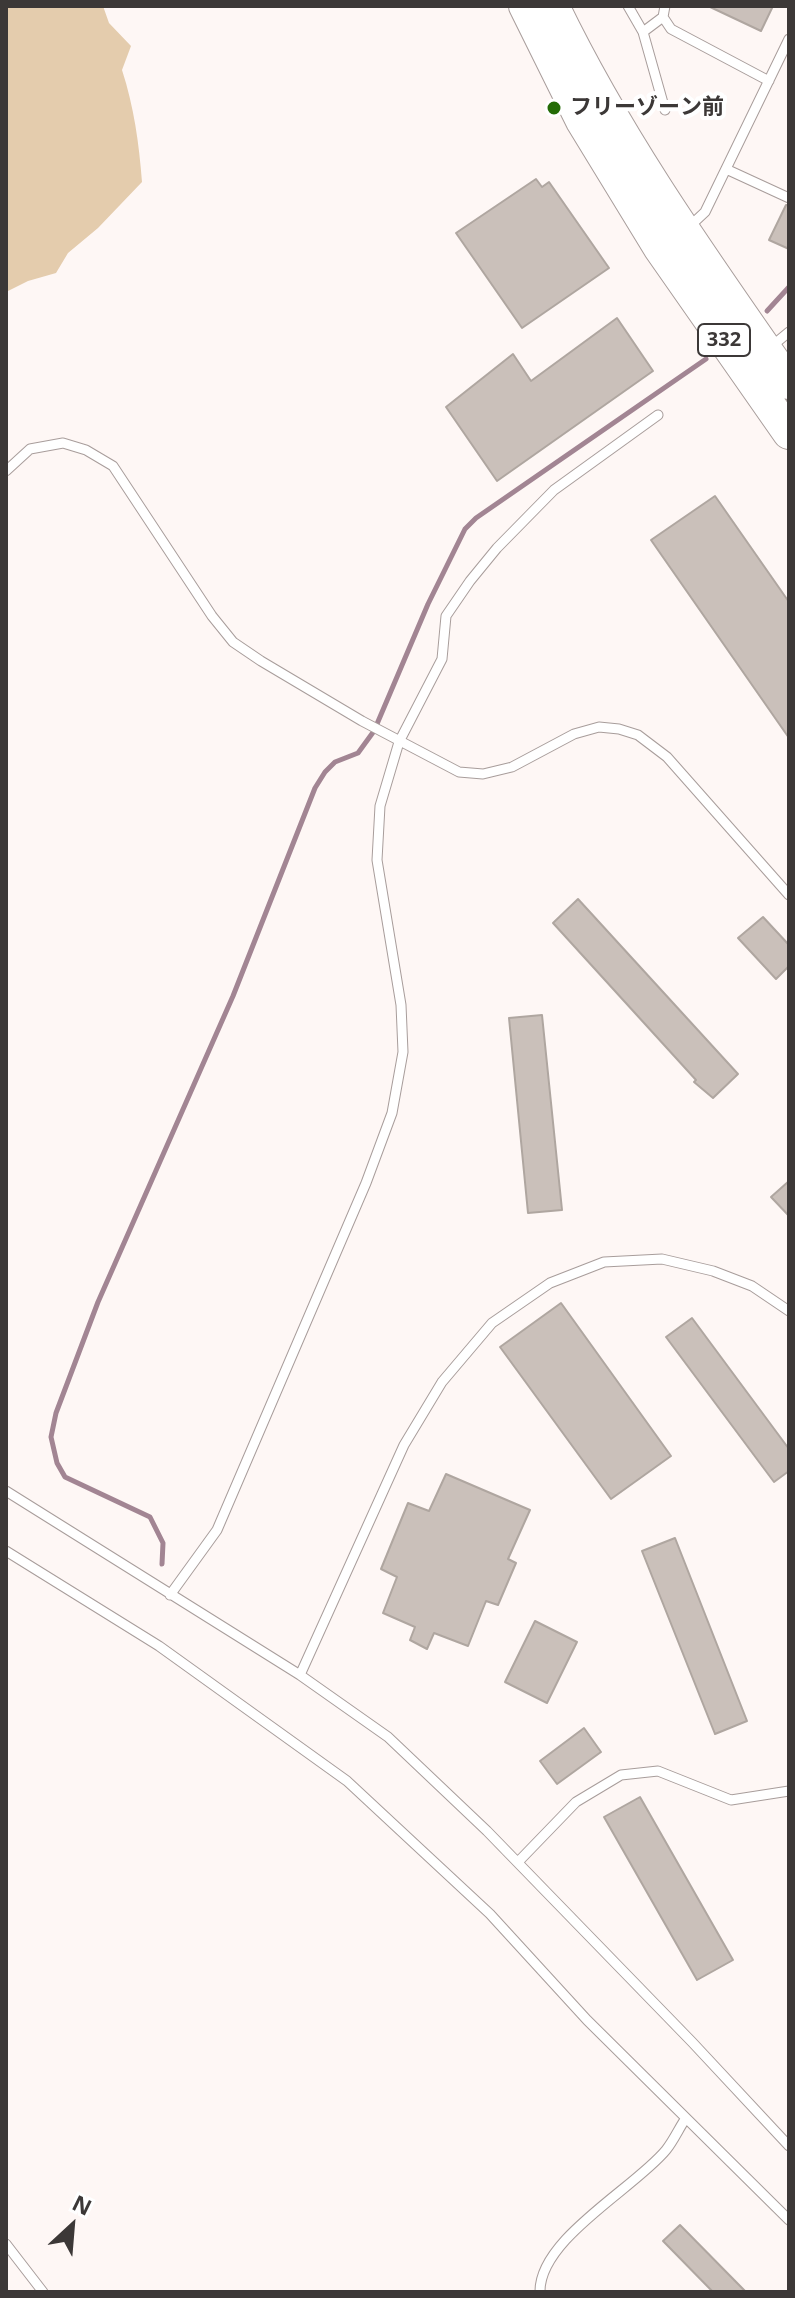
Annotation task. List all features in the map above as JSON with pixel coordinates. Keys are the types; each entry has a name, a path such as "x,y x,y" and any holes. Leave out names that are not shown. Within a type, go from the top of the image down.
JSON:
{"highway":[{"name":"332","path":"525,6 582,121 671,239 778,341 789,383"},
{"name":"332","path":"553,6 671,239 789,433"}],"lane":[{"path":"628,6 643,32 665,110"},
{"path":"643,32 664,11 671,29 769,81"},
{"path":"671,239 705,212 789,39"},
{"path":"726,169 789,198"},
{"path":"170,1595 217,1530 366,1183 392,1113 403,1052 401,1005 377,860 380,806 399,742 442,659 446,616 497,548 554,490 658,415"},
{"path":"6,471 30,449 63,443 86,450 113,466 212,616 233,642 399,742 459,772 483,774 512,767 574,734 599,727 638,735 667,757 789,895"},
{"path":"300,1675 404,1445 442,1382 492,1323 550,1283 604,1262 662,1259 713,1271 752,1286 789,1311"},
{"path":"6,1491 300,1675 388,1737 518,1862 789,2146"},
{"path":"6,1551 159,1646 347,1781 490,1914 587,2020 789,2220"},
{"path":"518,1862 576,1802 621,1775 658,1771 731,1800 789,1791"},
{"path":"540,2292 540,2280 556,2252 595,2211 665,2151 686,2118"},
{"path":"6,2244 43,2292"}],"shaded area":[{"path":"6,6 103,6 109,23 131,46 122,70 135,125 142,182 98,228 68,253 56,273 28,281 6,292"}],"building":[{"path":"708,6 773,6 761,31"},
{"path":"536,179 542,187 549,182 609,268 522,328 456,233"},
{"path":"786,205 789,205 789,249 769,240"},
{"path":"617,318 653,371 497,481 446,407 513,354 531,381"},
{"path":"715,496 789,602 789,738 651,540"},
{"path":"578,899 738,1074 713,1098 694,1082 696,1080 553,923"},
{"path":"763,917 789,945 789,966 776,979 738,938"},
{"path":"542,1015 562,1210 528,1213 509,1018"},
{"path":"789,1181 789,1216 771,1197"},
{"path":"561,1303 671,1456 611,1499 500,1347"},
{"path":"692,1318 789,1449 789,1471 774,1482 666,1337"},
{"path":"446,1474 530,1510 508,1559 516,1563 498,1605 486,1601 468,1646 434,1633 427,1649 410,1640 415,1627 383,1613 397,1577 381,1569 408,1503 429,1511"},
{"path":"675,1538 747,1721 715,1734 642,1551"},
{"path":"535,1621 577,1642 547,1703 505,1682"},
{"path":"584,1728 601,1752 557,1784 540,1761"},
{"path":"640,1797 733,1960 697,1980 604,1817"},
{"path":"680,2225 746,2292 713,2292 663,2241"}],"waterway":[{"path":"767,311 789,287"},
{"path":"162,1564 163,1543 150,1517 65,1477 57,1463 51,1437 56,1413 98,1302 233,996 315,788 335,762 358,753 374,731 428,604 465,529 476,518 706,359"}],"place":[{"name":"フリーゾーン前","path":"554,108"}]}
